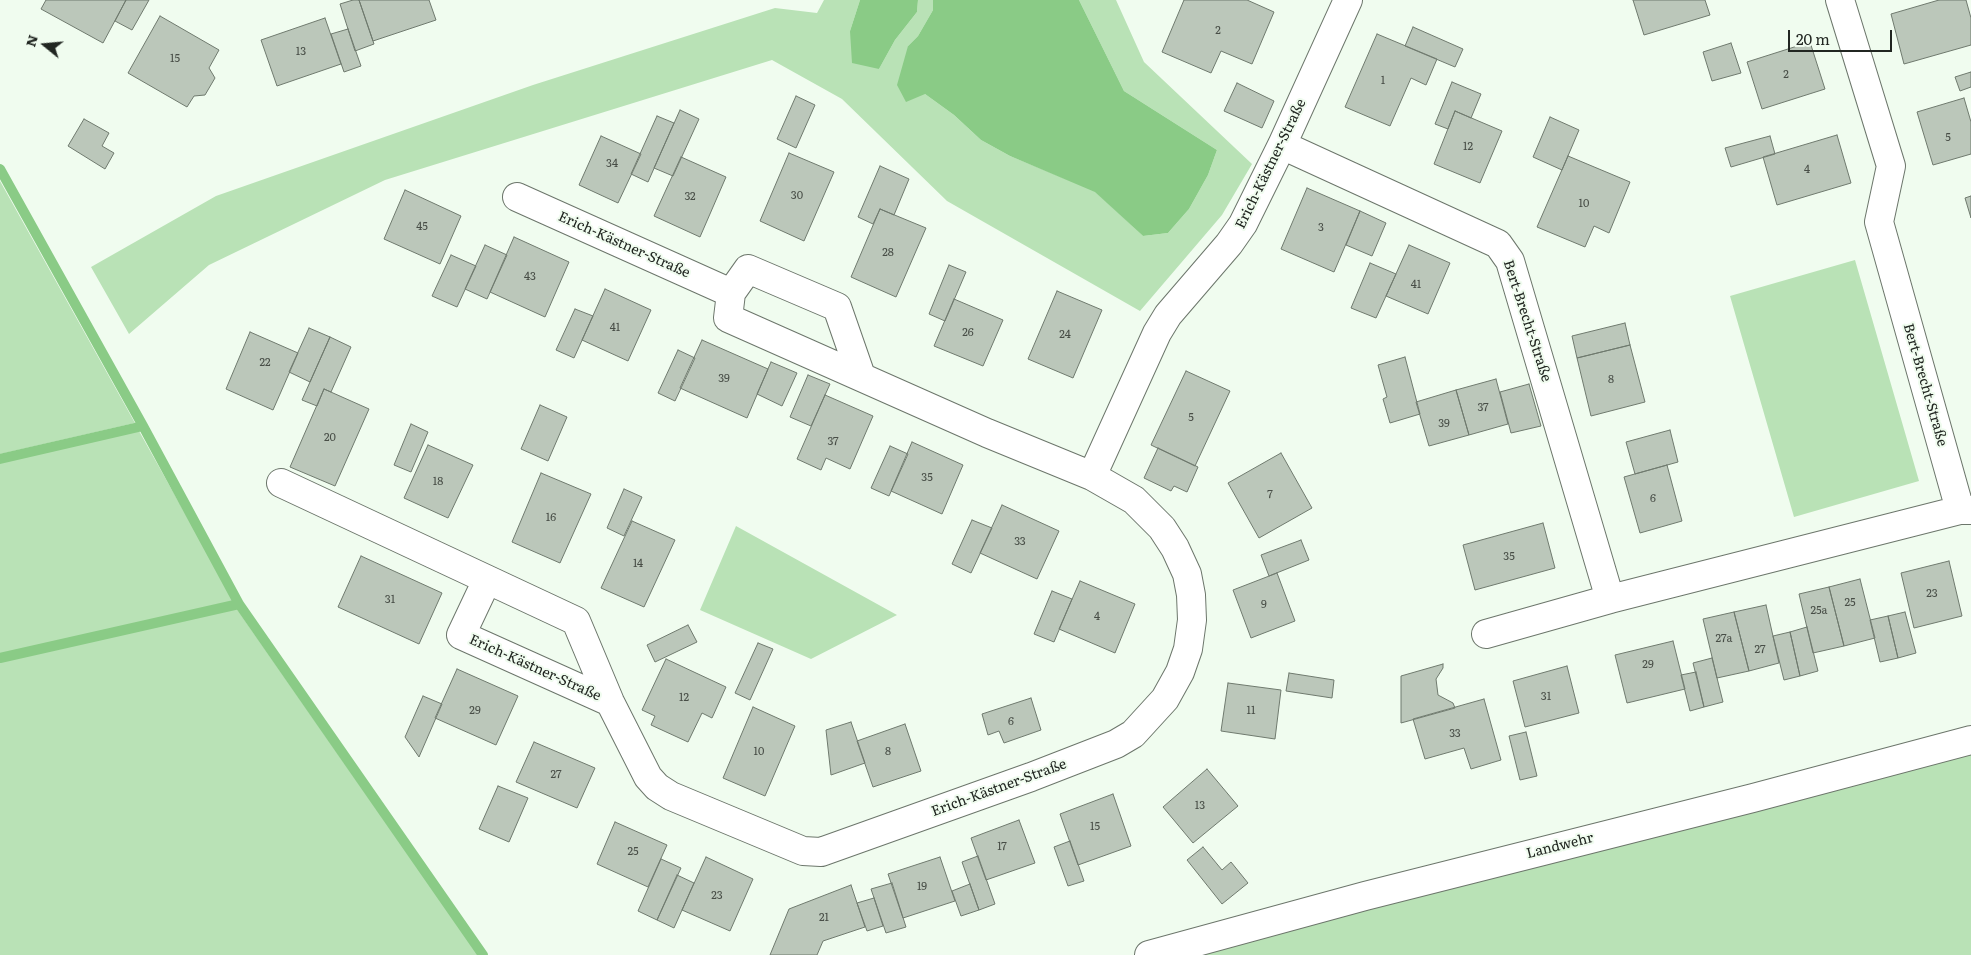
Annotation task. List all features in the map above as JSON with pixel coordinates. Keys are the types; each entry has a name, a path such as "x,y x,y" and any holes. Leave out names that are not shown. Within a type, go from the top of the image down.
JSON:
{"street":[{"name":"Erich-Kästner-Straße","path":"1092,476 1157,333 1168,315 1229,244 1243,224 1282,145 1348,0"},
{"name":"Bert-Brecht-Straße","path":"1486,634 1610,600 1965,510 1879,222 1891,166 1840,0"},
{"name":"Bert-Brecht-Straße","path":"1282,145 1498,244 1506,255 1510,261 1528,319 1610,600"},
{"name":"Erich-Kästner-Straße","path":"517,197 731,293"},
{"name":"Erich-Kästner-Straße","path":"280,483 576,621 610,702 648,777 657,787 671,796 803,851 821,852 1031,777 1116,744 1133,734 1165,699 1180,672 1188,649 1192,620 1191,595 1187,574 1175,548 1162,528 1134,500 1092,476 987,433 728,318 731,293 748,269 837,307 861,376"},
{"name":"Erich-Kästner-Straße","path":"487,580 461,635 610,702"},
{"name":"Landwehr","path":"1149,955 1365,896 1753,798 1971,740"}],"shaded area":[{"path":"824,0 860,0 850,31 879,69 895,40 917,12 918,0 933,0 933,10 918,36 908,46 925,94 954,115 981,140 1010,156 1095,191 1143,236 1168,233 1189,209 1208,175 1217,150 1124,91 1079,0 1116,0 1144,62 1252,164 1222,215 1140,311 947,201 842,99 772,60 385,180 209,265 129,334 91,267 216,196 533,85 775,8 817,13"},
{"path":"860,0 918,0 917,12 895,40 879,69 852,63 850,31"},
{"path":"933,0 1079,0 1124,91 1217,150 1208,175 1189,209 1168,233 1143,236 1095,192 1010,156 981,140 954,115 925,94 906,102 897,85 908,46 918,36 933,10"},
{"path":"0,181 135,423 0,454"},
{"path":"1855,260 1919,481 1794,517 1730,296"},
{"path":"139,431 234,601 0,654 0,463"},
{"path":"736,526 897,615 811,659 700,610"},
{"path":"236,608 478,955 0,955 0,661"},
{"path":"1971,749 1971,955 1191,955"}],"building":[{"path":"46,0 126,0 103,43 41,9"},
{"path":"126,0 149,0 132,30 115,21"},
{"path":"359,0 374,44 355,51 340,4"},
{"path":"359,0 429,0 436,20 373,41"},
{"path":"1184,0 1247,0 1274,12 1252,64 1221,51 1211,73 1162,52"},
{"path":"1633,0 1705,0 1710,15 1644,35"},
{"path":"1939,0 1966,0 1971,18 1971,45 1904,64 1891,14"},
{"path":"160,16 219,50 209,68 215,78 205,95 194,96 187,107 128,73"},
{"path":"325,18 341,64 277,86 261,40"},
{"path":"1413,27 1463,49 1455,67 1405,46"},
{"path":"348,29 361,66 344,72 331,34"},
{"path":"1377,34 1437,59 1426,85 1411,78 1390,126 1345,107"},
{"path":"1810,42 1825,89 1762,109 1747,62"},
{"path":"1731,43 1741,73 1712,81 1703,52"},
{"path":"1971,72 1971,87 1960,91 1955,77"},
{"path":"1452,82 1481,94 1471,118 1455,111 1448,129 1435,124"},
{"path":"1237,83 1274,101 1262,128 1224,111"},
{"path":"796,96 815,105 796,148 777,139"},
{"path":"1964,98 1971,122 1971,154 1933,165 1917,112"},
{"path":"680,110 699,119 673,176 654,168"},
{"path":"1455,111 1502,131 1480,183 1434,164"},
{"path":"657,116 674,123 648,182 631,174"},
{"path":"1550,117 1579,130 1562,170 1533,157"},
{"path":"84,119 109,133 102,146 114,153 105,169 68,146"},
{"path":"1837,135 1851,183 1777,205 1763,157"},
{"path":"601,136 641,154 618,203 579,185"},
{"path":"1770,136 1775,154 1731,167 1725,148"},
{"path":"789,153 834,172 804,241 760,221"},
{"path":"1568,156 1630,182 1609,233 1594,226 1585,247 1537,227"},
{"path":"681,157 726,177 700,237 654,216"},
{"path":"880,166 909,179 894,215 880,209 873,224 858,217"},
{"path":"1307,188 1360,211 1334,272 1281,249"},
{"path":"405,190 461,216 440,264 384,239"},
{"path":"1971,196 1971,218 1965,198"},
{"path":"880,209 926,228 896,297 851,277"},
{"path":"1360,211 1386,223 1372,256 1346,245"},
{"path":"514,237 569,262 545,317 490,292"},
{"path":"485,245 507,255 487,299 465,289"},
{"path":"1409,245 1450,263 1428,314 1386,296"},
{"path":"451,255 476,266 457,307 432,296"},
{"path":"1370,263 1396,274 1376,318 1351,308"},
{"path":"949,265 966,272 945,321 929,314"},
{"path":"605,289 651,310 628,361 582,340"},
{"path":"1057,291 1102,310 1073,378 1028,359"},
{"path":"954,299 1003,320 983,366 934,346"},
{"path":"575,309 593,316 574,358 556,350"},
{"path":"1625,323 1630,345 1577,358 1572,336"},
{"path":"309,328 330,337 310,382 289,372"},
{"path":"250,332 298,353 273,410 226,389"},
{"path":"330,337 351,347 331,392 324,389 317,406 302,400"},
{"path":"702,340 768,369 747,418 680,388"},
{"path":"1630,345 1645,402 1591,416 1577,358"},
{"path":"678,350 695,358 675,401 658,393"},
{"path":"1405,357 1420,414 1390,423 1383,399 1387,397 1378,365"},
{"path":"771,362 797,373 782,406 757,394"},
{"path":"1186,371 1230,391 1195,466 1151,445"},
{"path":"808,375 830,384 811,426 790,417"},
{"path":"1496,379 1508,424 1469,435 1456,390"},
{"path":"1529,384 1541,426 1511,433 1500,392"},
{"path":"324,389 369,409 335,486 290,467"},
{"path":"1456,390 1469,435 1429,446 1416,402"},
{"path":"825,395 873,416 850,469 826,458 821,470 797,459"},
{"path":"540,405 567,417 548,461 521,449"},
{"path":"411,424 428,432 411,472 394,465"},
{"path":"1670,430 1678,462 1635,474 1626,442"},
{"path":"912,442 963,465 942,514 891,491"},
{"path":"428,445 473,465 448,518 404,498"},
{"path":"890,446 908,454 889,496 871,488"},
{"path":"1158,448 1198,467 1187,492 1174,486 1171,491 1144,478"},
{"path":"1281,453 1312,508 1259,538 1228,483"},
{"path":"1667,465 1682,521 1640,533 1624,477"},
{"path":"541,473 591,494 560,563 512,542"},
{"path":"624,489 642,497 624,536 607,528"},
{"path":"1002,505 1059,531 1037,579 980,553"},
{"path":"972,520 992,528 971,573 952,564"},
{"path":"632,521 675,540 644,607 601,588"},
{"path":"1543,523 1555,568 1475,590 1463,545"},
{"path":"1301,540 1309,560 1269,576 1261,555"},
{"path":"361,556 442,593 419,644 338,607"},
{"path":"1949,561 1962,616 1914,628 1901,573"},
{"path":"1277,573 1295,621 1251,638 1233,590"},
{"path":"1860,579 1875,638 1844,646 1829,587"},
{"path":"1080,581 1135,604 1115,653 1059,629"},
{"path":"1829,587 1844,646 1813,653 1799,594"},
{"path":"1052,591 1072,599 1054,642 1034,634"},
{"path":"1766,605 1779,663 1749,671 1734,612"},
{"path":"1734,612 1749,671 1717,678 1703,619"},
{"path":"1905,612 1916,653 1898,658 1888,616"},
{"path":"1888,616 1898,658 1880,662 1870,620"},
{"path":"688,625 697,642 655,662 647,645"},
{"path":"1807,627 1818,671 1800,676 1790,632"},
{"path":"1790,632 1800,676 1784,680 1773,636"},
{"path":"1673,641 1685,689 1627,703 1615,655"},
{"path":"758,643 773,649 750,700 735,693"},
{"path":"1712,658 1723,702 1704,707 1693,663"},
{"path":"666,659 726,687 712,718 702,713 688,742 651,725 655,716 642,710"},
{"path":"1443,664 1443,668 1436,679 1438,695 1453,703 1455,708 1401,723 1401,676"},
{"path":"1567,666 1579,713 1525,727 1513,681"},
{"path":"457,669 518,696 496,745 435,718"},
{"path":"1696,672 1704,707 1690,711 1681,675"},
{"path":"1289,673 1334,680 1332,698 1286,691"},
{"path":"1228,683 1281,690 1275,739 1221,731"},
{"path":"423,696 442,704 419,757 405,737"},
{"path":"1031,698 1041,730 1004,743 999,731 988,735 982,714"},
{"path":"1484,699 1501,760 1471,769 1464,748 1425,759 1413,719"},
{"path":"753,707 795,726 765,796 723,778"},
{"path":"851,722 865,763 831,775 826,730"},
{"path":"905,724 921,771 873,787 857,741"},
{"path":"1526,732 1537,776 1520,780 1509,736"},
{"path":"534,742 595,768 577,808 516,782"},
{"path":"1207,769 1238,806 1193,843 1163,807"},
{"path":"498,786 528,798 509,842 479,829"},
{"path":"1113,794 1131,846 1078,865 1060,814"},
{"path":"1019,820 1035,863 986,880 971,838"},
{"path":"615,822 667,845 648,887 597,864"},
{"path":"1070,841 1084,881 1068,886 1054,847"},
{"path":"1203,847 1222,870 1231,862 1248,883 1222,904 1187,860"},
{"path":"978,856 995,904 979,910 962,862"},
{"path":"706,857 753,879 730,931 682,910"},
{"path":"940,857 955,901 903,918 888,874"},
{"path":"661,859 681,868 657,920 638,911"},
{"path":"677,875 694,883 674,928 657,920"},
{"path":"892,883 906,927 886,933 871,889"},
{"path":"970,884 979,910 961,916 952,891"},
{"path":"851,885 865,927 823,941 817,955 770,955 789,909"},
{"path":"874,898 883,926 867,931 857,903"}],"waterway":[{"path":"0,169 143,426 239,604 483,955"},
{"path":"0,459 143,426"},
{"path":"0,658 239,604"}]}
